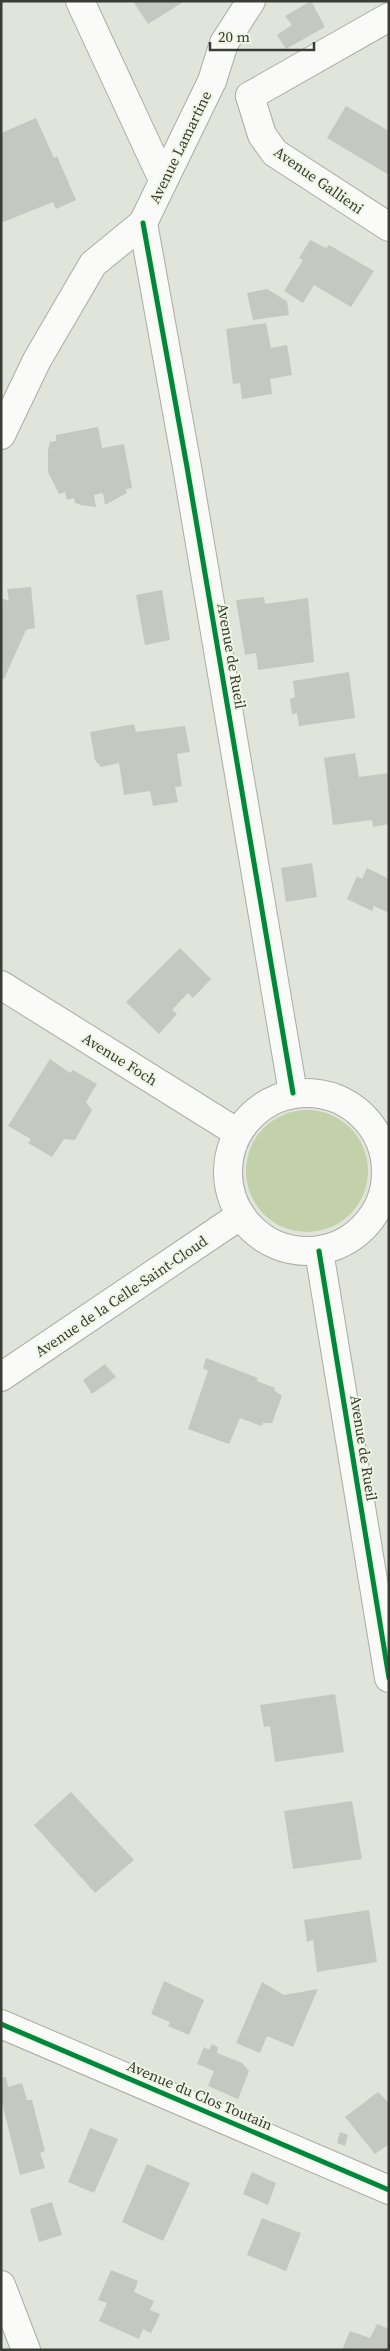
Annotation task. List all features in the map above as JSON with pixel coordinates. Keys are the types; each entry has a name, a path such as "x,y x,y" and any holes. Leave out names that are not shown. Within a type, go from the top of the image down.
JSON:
{"street":[{"path":"80,1 163,180"},
{"name":"Avenue Lamartine","path":"1,435 37,360 93,264 142,223 212,81 224,43 252,1"},
{"path":"212,81 250,96 389,17"},
{"name":"Avenue Gallieni","path":"250,96 262,135 275,153 389,227"},
{"name":"Avenue de Rueil","path":"142,223 185,457 294,1093"},
{"name":"Avenue Foch","path":"1,985 238,1133"},
{"path":"313,1092 331,1096 348,1104 363,1116 382,1127 383,1148 387,1168 384,1208 361,1231 341,1243 319,1251 301,1251 275,1244 252,1229 240,1215 233,1200 228,1166 238,1133 261,1107 277,1098 294,1093 313,1092"},
{"name":"Avenue de la Celle-Saint-Cloud","path":"1,1377 240,1215"},
{"name":"Avenue de Rueil","path":"319,1251 389,1678"},
{"name":"Avenue du Clos Toutain","path":"1,2024 389,2190"},
{"path":"1,2284 26,2350"}],"green space":[{"path":"307,1110 330,1114 350,1128 364,1148 368,1171 364,1194 350,1214 330,1228 307,1232 284,1228 264,1214 250,1194 246,1171 250,1148 264,1128 284,1114"}],"building":[{"path":"133,1 185,1 148,24"},
{"path":"311,1 325,27 286,49 277,35 292,25 285,16"},
{"path":"346,106 389,131 389,175 327,138"},
{"path":"36,118 54,158 57,156 76,200 56,209 53,202 1,223 1,133"},
{"path":"310,240 326,248 329,245 374,271 351,307 314,285 303,303 284,291 303,260 299,258"},
{"path":"267,289 287,301 289,315 253,320 247,293"},
{"path":"266,323 271,348 287,345 292,375 270,379 272,394 242,399 240,383 233,384 226,329"},
{"path":"98,427 102,448 124,444 132,488 126,489 127,493 105,505 103,493 94,495 96,507 75,503 74,498 67,500 65,492 59,494 48,472 48,450 50,442 56,441 56,435"},
{"path":"31,587 35,628 26,630 4,679 1,678 1,598 9,601 7,589"},
{"path":"162,590 170,640 145,645 136,595"},
{"path":"264,597 265,604 308,598 314,662 258,670 256,653 245,655 236,600"},
{"path":"349,672 355,718 299,726 297,713 292,714 290,699 295,697 293,681"},
{"path":"134,724 136,732 185,726 190,752 177,754 182,786 175,787 178,802 153,806 150,791 124,795 119,763 101,767 95,760 90,732"},
{"path":"355,753 359,777 389,773 389,824 373,827 372,820 333,825 324,758"},
{"path":"312,863 317,897 286,902 281,868"},
{"path":"367,868 389,879 389,913 374,906 372,911 347,899 357,876 362,879"},
{"path":"180,948 211,979 193,998 188,993 172,1010 177,1014 159,1034 126,1002"},
{"path":"50,1059 70,1073 73,1070 97,1084 86,1102 92,1110 75,1140 64,1139 52,1157 28,1143 31,1139 8,1126"},
{"path":"206,1358 258,1378 257,1381 275,1388 274,1390 282,1396 272,1423 263,1423 261,1426 240,1418 229,1444 188,1429 208,1371 203,1368"},
{"path":"105,1364 116,1377 92,1394 83,1380"},
{"path":"335,1694 344,1752 275,1762 270,1726 264,1727 260,1705"},
{"path":"71,1792 134,1860 95,1893 34,1825"},
{"path":"352,1801 362,1859 293,1869 284,1811"},
{"path":"369,1910 377,1962 317,1972 313,1940 307,1942 304,1920"},
{"path":"164,1981 204,2000 189,2035 168,2026 170,2022 151,2014"},
{"path":"262,1982 284,1995 318,1989 293,2047 267,2036 260,2053 236,2043"},
{"path":"212,2044 218,2047 217,2053 242,2063 249,2071 238,2099 208,2086 214,2071 197,2064 204,2047 209,2050"},
{"path":"6,2077 8,2087 22,2083 27,2100 32,2100 45,2151 40,2153 45,2168 20,2175 1,2099 1,2078"},
{"path":"378,2092 389,2103 389,2144 375,2154 345,2117"},
{"path":"90,2128 118,2139 94,2193 68,2182"},
{"path":"340,2132 348,2135 345,2146 337,2143"},
{"path":"147,2164 190,2183 163,2241 122,2222"},
{"path":"252,2172 276,2183 268,2205 243,2194"},
{"path":"52,2202 62,2235 39,2242 30,2209"},
{"path":"262,2218 301,2233 286,2271 247,2255"},
{"path":"111,2270 138,2281 134,2292 154,2301 150,2310 160,2314 151,2333 143,2329 139,2339 99,2321 107,2303 98,2300"},
{"path":"377,2324 389,2329 389,2350 342,2350 350,2331 370,2338"}],"cycle path":[{"path":"143,223 187,467 293,1093"},
{"path":"319,1251 389,1678"},
{"path":"1,2024 389,2190"}]}
